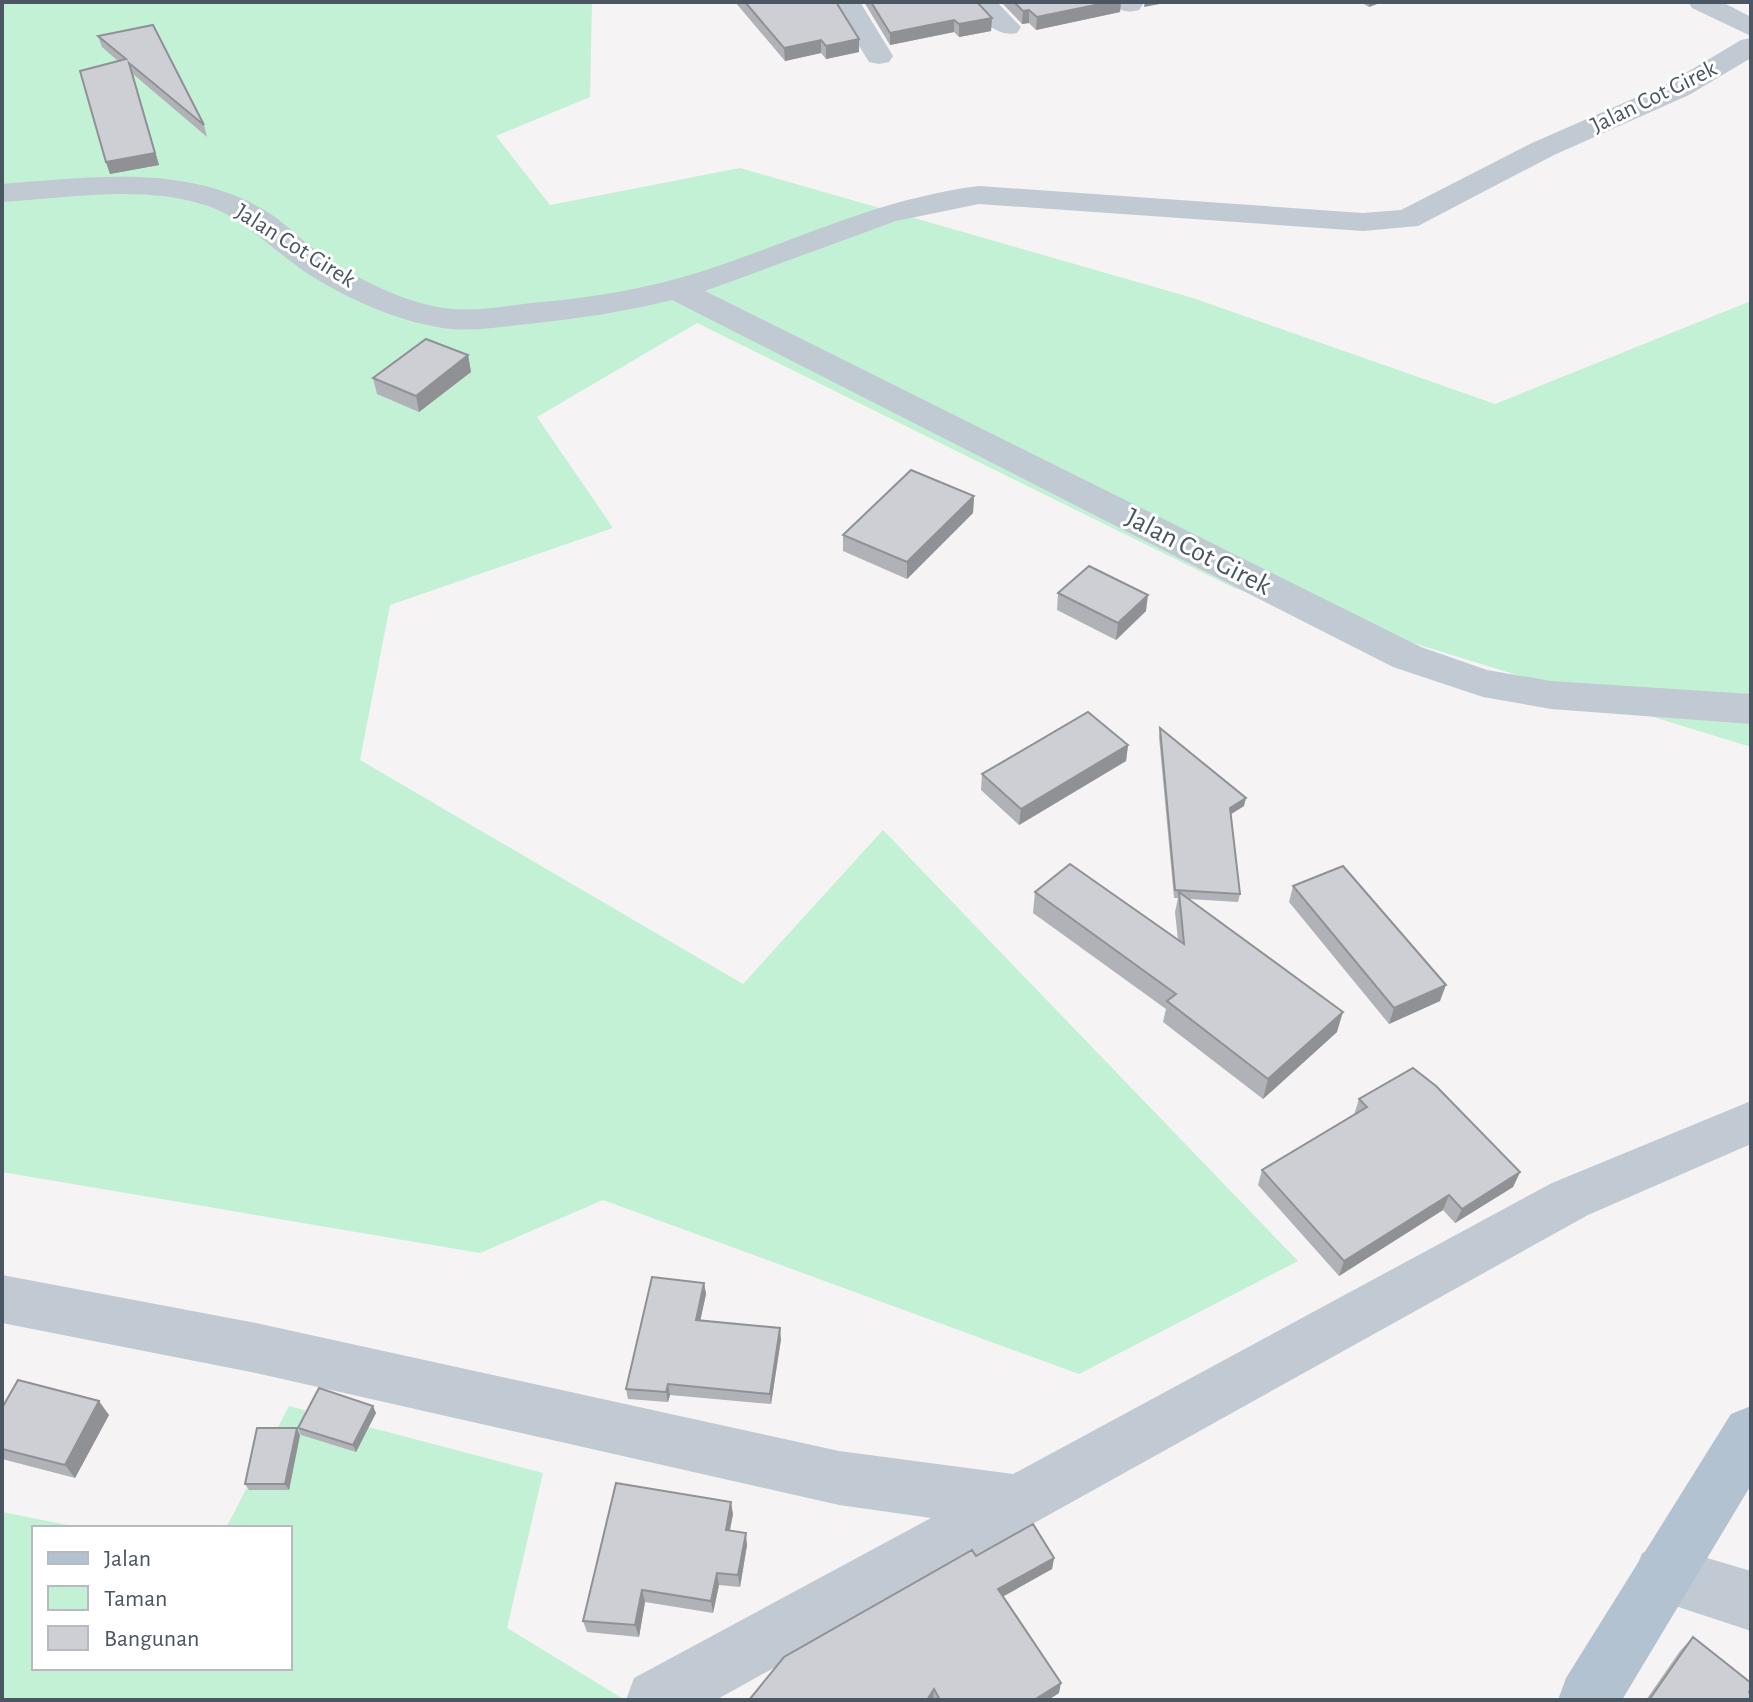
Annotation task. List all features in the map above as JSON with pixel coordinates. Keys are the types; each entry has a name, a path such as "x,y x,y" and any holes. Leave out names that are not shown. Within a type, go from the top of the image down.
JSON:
{"main road":[{"path":"1588,1700 1751,1433"}],"street":[{"path":"846,2 879,56"},
{"path":"982,2 1007,27"},
{"path":"1702,2 1751,28"},
{"name":"Jalan Cot Girek","path":"2,193 157,188 203,196 246,211 311,262 386,300 431,317 456,319 578,310 677,290 751,265 866,217 944,198 979,195 1363,222 1407,219 1543,149 1679,89 1751,46"},
{"name":"Jalan Cot Girek","path":"677,290 1407,657 1483,683 1551,695 1751,709"},
{"path":"656,1700 1570,1199 1751,1122"},
{"path":"2,1299 256,1348 839,1478 1018,1503"},
{"path":"1663,1574 1751,1601"}],"green space":[{"path":"2,2 592,2 590,97 496,136 550,205 740,168 1193,298 1495,404 1751,301 1751,747 1234,588 697,323 537,417 613,528 390,605 360,760 743,984 883,830 1298,1261 1079,1374 603,1200 480,1253 2,1172"},
{"path":"289,1406 543,1473 507,1628 625,1700 2,1700 2,1512 73,1526 32,1526 32,1670 292,1670 292,1526 227,1526"}],"building":[{"path":"745,2 836,2 859,39 826,46 821,40 784,48"},
{"path":"871,2 977,2 992,18 959,24 954,20 890,33"},
{"path":"1014,2 1110,2 1037,17 1029,10 1023,11"},
{"path":"153,25 204,125 129,63 155,153 106,162 80,71 126,59 98,36"},
{"path":"426,339 468,355 416,396 373,378"},
{"path":"911,470 974,496 907,562 843,535"},
{"path":"1089,566 1148,595 1118,623 1058,593"},
{"path":"1088,712 1128,745 1021,809 982,774"},
{"path":"1160,728 1246,798 1230,808 1240,894 1175,890"},
{"path":"1070,864 1184,944 1179,892 1343,1012 1268,1079 1167,1001 1176,994 1035,892"},
{"path":"1343,866 1446,985 1394,1008 1293,886"},
{"path":"1413,1068 1436,1086 1520,1172 1462,1209 1449,1195 1344,1261 1262,1170 1367,1107 1359,1099"},
{"path":"652,1277 704,1283 696,1320 780,1328 770,1394 668,1384 666,1392 626,1389"},
{"path":"18,1380 99,1401 65,1465 2,1449 2,1408"},
{"path":"319,1388 373,1406 353,1445 298,1428"},
{"path":"257,1428 297,1428 285,1484 245,1484"},
{"path":"616,1483 731,1502 726,1530 746,1533 738,1575 717,1573 711,1601 642,1590 635,1625 583,1621"},
{"path":"1033,1524 1054,1558 998,1589 1061,1683 1034,1700 940,1700 934,1689 927,1700 749,1700 784,1657 972,1550 976,1556"},
{"path":"1693,1637 1751,1683 1751,1700 1649,1700"}]}
